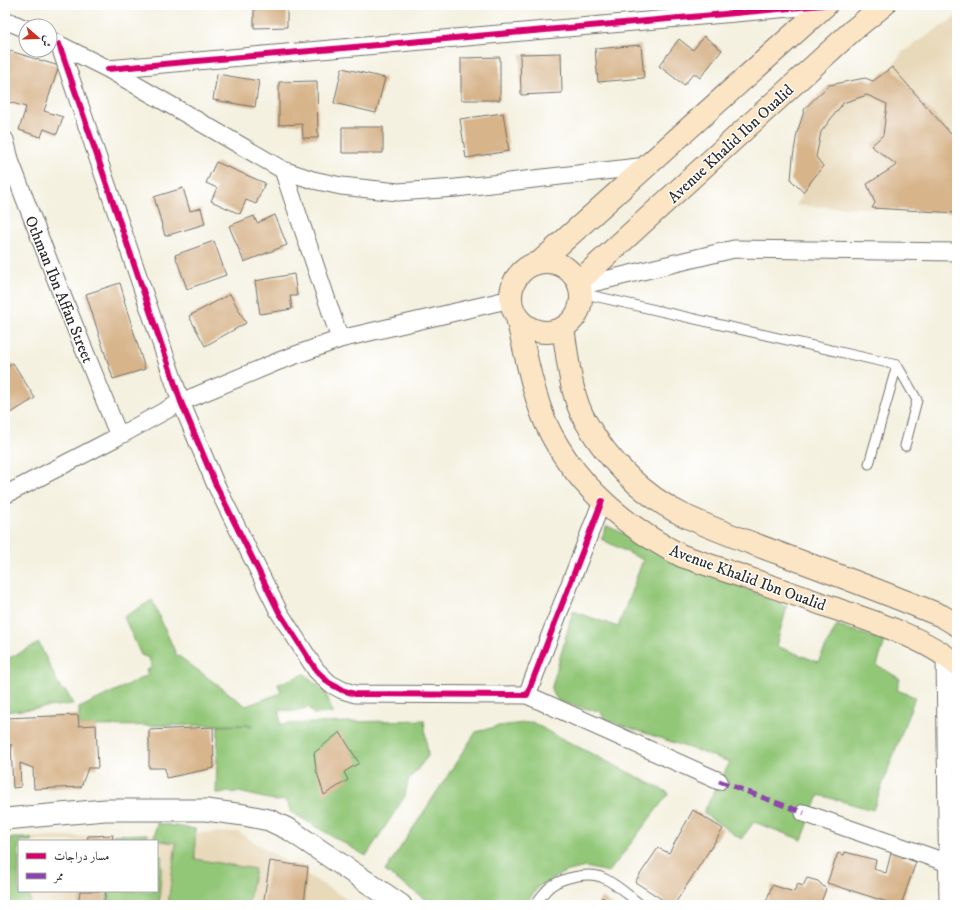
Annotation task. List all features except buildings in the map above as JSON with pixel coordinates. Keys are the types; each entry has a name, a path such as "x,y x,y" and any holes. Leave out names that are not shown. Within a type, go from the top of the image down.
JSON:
{"main road":[{"name":"Avenue Khalid Ibn Oualid","path":"825,5 540,262 532,264 524,269 518,275 511,290 514,308 533,384 551,433 570,465 589,488 622,519 657,543 682,556 845,612 886,628 930,646 951,661"},
{"name":"Avenue Khalid Ibn Oualid","path":"580,287 852,30 884,5"},
{"path":"514,308 524,325 543,333 553,332 563,328 576,316 580,308 581,299 580,287 573,274 562,266 550,262 540,262"},
{"name":"Avenue Khalid Ibn Oualid","path":"563,328 573,389 585,421 604,450 630,478 655,498 682,514 722,531 942,616 957,625"}],"street":[{"path":"108,69 825,5"},
{"path":"5,20 18,26"},
{"path":"58,44 108,69 283,170 313,180 341,186 398,192 464,188 646,166"},
{"path":"58,53 181,402 215,483 279,612 316,670 329,683 342,690 355,694 527,695 719,780"},
{"name":"Othman Ibn Affan Street","path":"5,140 11,163 119,436"},
{"path":"283,170 340,339"},
{"path":"580,287 734,249 957,252"},
{"path":"5,495 181,402 279,360 340,339 514,308"},
{"path":"527,695 602,500"},
{"path":"948,905 951,661"},
{"path":"5,819 113,810 206,810 269,820 290,830 401,905"},
{"path":"804,813 948,863"}],"lane":[{"path":"580,287 897,365 917,400 905,446"},
{"path":"869,464 897,365"},
{"path":"535,905 551,886 571,877 587,874 600,876 611,882 641,905"}],"shaded area":[{"path":"957,16 957,141 892,67 901,53"},
{"path":"867,95 887,104 883,135 872,146 897,165 868,184 875,203 872,208 796,206 803,192 823,166 816,157 821,132 843,103"},
{"path":"238,832 356,905 5,905 5,838"}],"green space":[{"path":"607,526 787,607 776,646 818,662 837,625 885,641 877,665 900,679 897,690 915,697 873,810 819,795 802,840 754,822 741,839 703,813 730,762 604,719 601,712 559,702 551,690 573,611 618,627 643,560 601,539"},
{"path":"152,600 176,654 246,706 281,693 278,684 305,674 326,693 333,713 313,714 309,707 295,711 280,710 280,724 424,720 428,756 408,781 405,796 366,856 291,812 286,800 277,801 239,792 216,793 218,726 253,725 79,726 79,708 148,675 146,670 152,668 149,658 141,655 124,617"},
{"path":"39,643 61,690 66,691 73,704 5,712 5,660"},
{"path":"532,722 669,793 609,872 585,867 565,872 538,887 525,905 433,905 385,871 476,732 499,726"},
{"path":"157,823 195,829 195,859 255,869 248,905 168,905 176,843 154,840"},
{"path":"147,834 147,840 113,840 113,835"},
{"path":"5,838 31,838 31,840 18,840 18,892 30,892 30,905 5,905"},
{"path":"158,856 162,856 159,905 106,905 108,892 158,892"}],"marked path":[{"path":"719,781 804,813"}],"cycle path":[{"path":"108,69 824,5"},
{"path":"59,44 181,402 215,483 279,612 316,670 329,683 342,690 355,694 527,695 602,501"}]}
